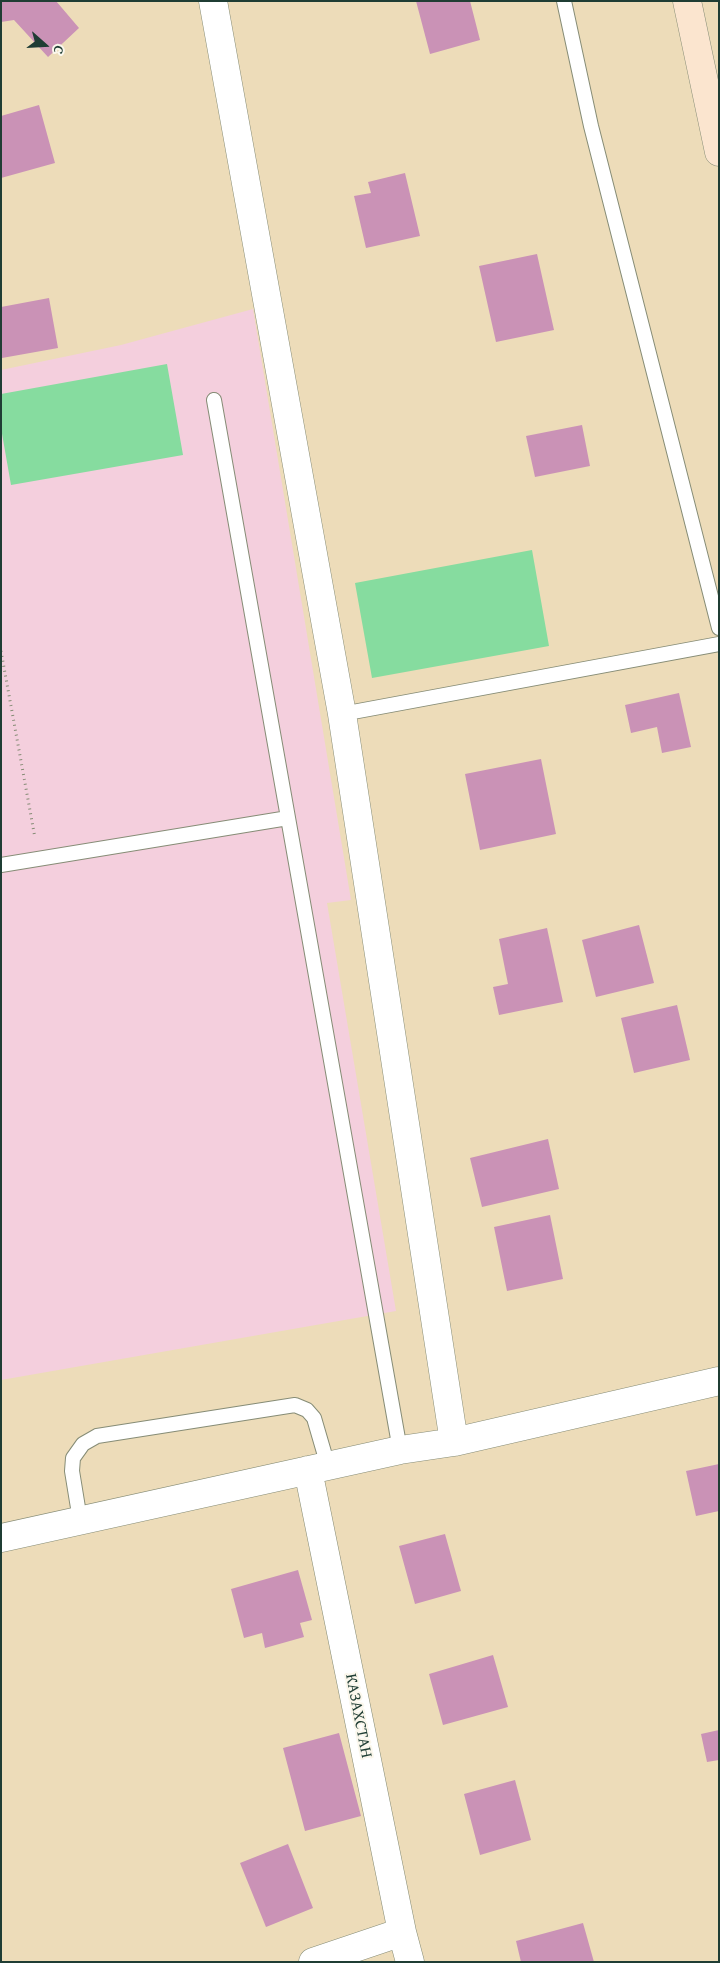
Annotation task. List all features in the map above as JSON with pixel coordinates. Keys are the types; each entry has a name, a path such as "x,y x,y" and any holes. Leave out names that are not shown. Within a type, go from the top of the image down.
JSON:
{"street":[{"path":"213,1 342,714 454,1442"},
{"path":"687,1 719,152"},
{"path":"1,1537 400,1450 454,1442 719,1381"},
{"name":"КАЗАХСТАН","path":"318,1468 402,1932 410,1962"},
{"path":"314,1962 402,1932"}],"lane":[{"path":"564,1 592,126 719,628"},
{"path":"214,400 400,1450"},
{"path":"342,714 719,644"},
{"path":"1,865 288,818"},
{"path":"80,1520 72,1471 73,1458 83,1444 97,1436 295,1405 307,1410 314,1418 318,1468"}],"path":[{"path":"1,651 38,859"}],"shaded area":[{"path":"253,309 351,900 327,903 396,1311 1,1380 1,370 121,345"}],"green space":[{"path":"167,364 183,455 11,485 1,428 1,394"},
{"path":"532,550 549,646 372,678 355,583"}],"building":[{"path":"1,1 56,1 79,28 48,57 14,20 1,22"},
{"path":"416,1 470,1 480,40 430,54"},
{"path":"39,105 55,163 1,178 1,116"},
{"path":"405,173 420,236 366,248 354,196 371,193 368,182"},
{"path":"537,254 554,330 496,342 479,266"},
{"path":"49,298 58,348 2,358 1,307"},
{"path":"582,425 590,466 535,477 526,436"},
{"path":"679,693 691,747 662,753 657,727 631,733 625,705"},
{"path":"541,759 556,834 480,850 465,774"},
{"path":"639,925 654,983 596,997 582,940"},
{"path":"547,928 563,1002 499,1015 493,987 508,984 499,939"},
{"path":"677,1005 690,1060 634,1073 621,1018"},
{"path":"548,1139 559,1189 482,1207 470,1158"},
{"path":"550,1215 563,1279 507,1291 494,1227"},
{"path":"719,1464 719,1511 696,1516 686,1471"},
{"path":"445,1534 461,1591 415,1604 399,1546"},
{"path":"298,1570 312,1620 300,1623 304,1637 265,1648 262,1633 244,1638 231,1589"},
{"path":"493,1655 508,1707 443,1725 429,1674"},
{"path":"719,1730 719,1760 707,1762 701,1734"},
{"path":"339,1733 361,1816 305,1831 283,1748"},
{"path":"515,1780 531,1840 480,1855 464,1794"},
{"path":"288,1844 313,1908 266,1927 240,1863"},
{"path":"583,1923 594,1962 521,1962 516,1941"}]}
